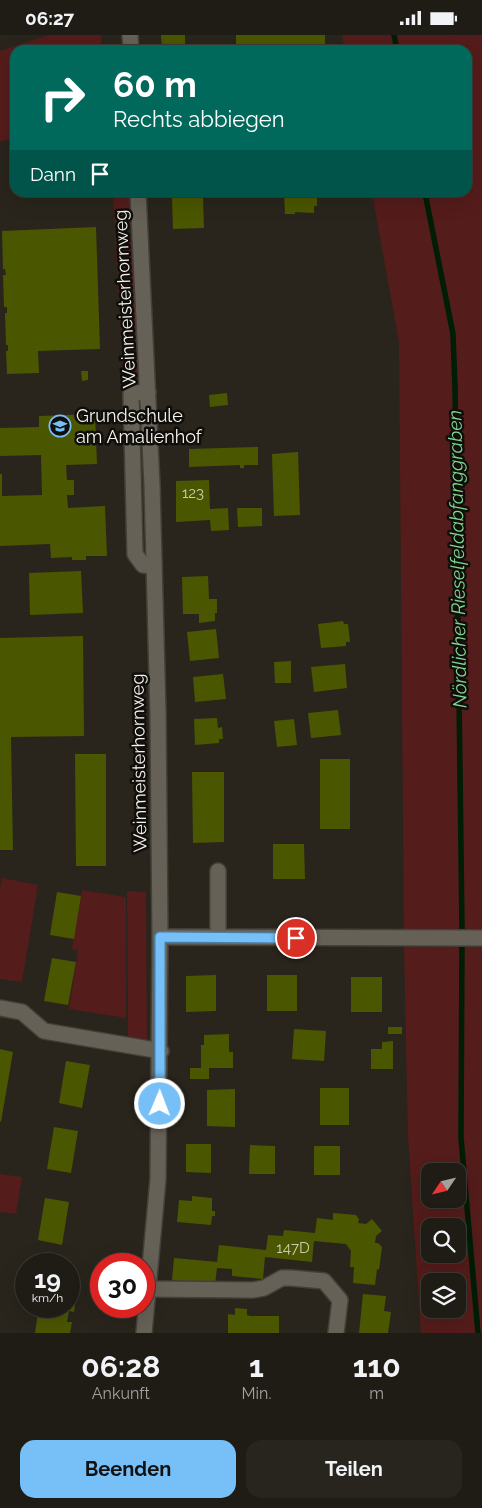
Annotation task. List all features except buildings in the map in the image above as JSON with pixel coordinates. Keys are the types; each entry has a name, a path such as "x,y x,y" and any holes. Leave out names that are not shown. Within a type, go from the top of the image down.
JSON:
{"street":[{"name":"Weinmeisterhornweg","path":"138,197 148,392 158,714 161,1051 158,1179 151,1253"},
{"path":"218,871 218,937"},
{"path":"160,937 482,938"},
{"path":"0,1008 22,1012 44,1031 161,1051"},
{"path":"155,1289 253,1290 264,1288 282,1279 291,1277 324,1281 340,1301 336,1333"},
{"name":"Weinmeisterhornweg","path":"144,1333 145,1318"}],"shaded area":[{"path":"49,35 101,35 101,45 18,45"},
{"path":"342,35 482,35 482,1333 421,1333 408,1137 404,950 399,342 373,197 472,197 472,45 344,45"},
{"path":"10,48 10,139 0,142 0,51"},
{"path":"113,197 132,197 134,225 115,226"},
{"path":"134,237 140,348 122,349 115,238"},
{"path":"140,359 141,380 135,385 123,387 122,360"},
{"path":"2,878 38,885 22,982 0,979 0,889"},
{"path":"82,890 126,897 126,1018 69,1009 78,951 72,949"},
{"path":"127,891 146,892 147,1041 128,1038"},
{"path":"0,1174 22,1177 16,1214 0,1212"}],"waterway":[{"name":"Nördlicher Rieselfeldabfanggraben","path":"394,35 396,45"},
{"name":"Nördlicher Rieselfeldabfanggraben","path":"426,197 453,334 462,928"},
{"name":"Nördlicher Rieselfeldabfanggraben","path":"462,944 461,1138 478,1333"}],"place":[{"name":"Grundschule am Amalienhof","path":"60,426"}],"route":[{"path":"160,1104 160,937 296,938"}]}
